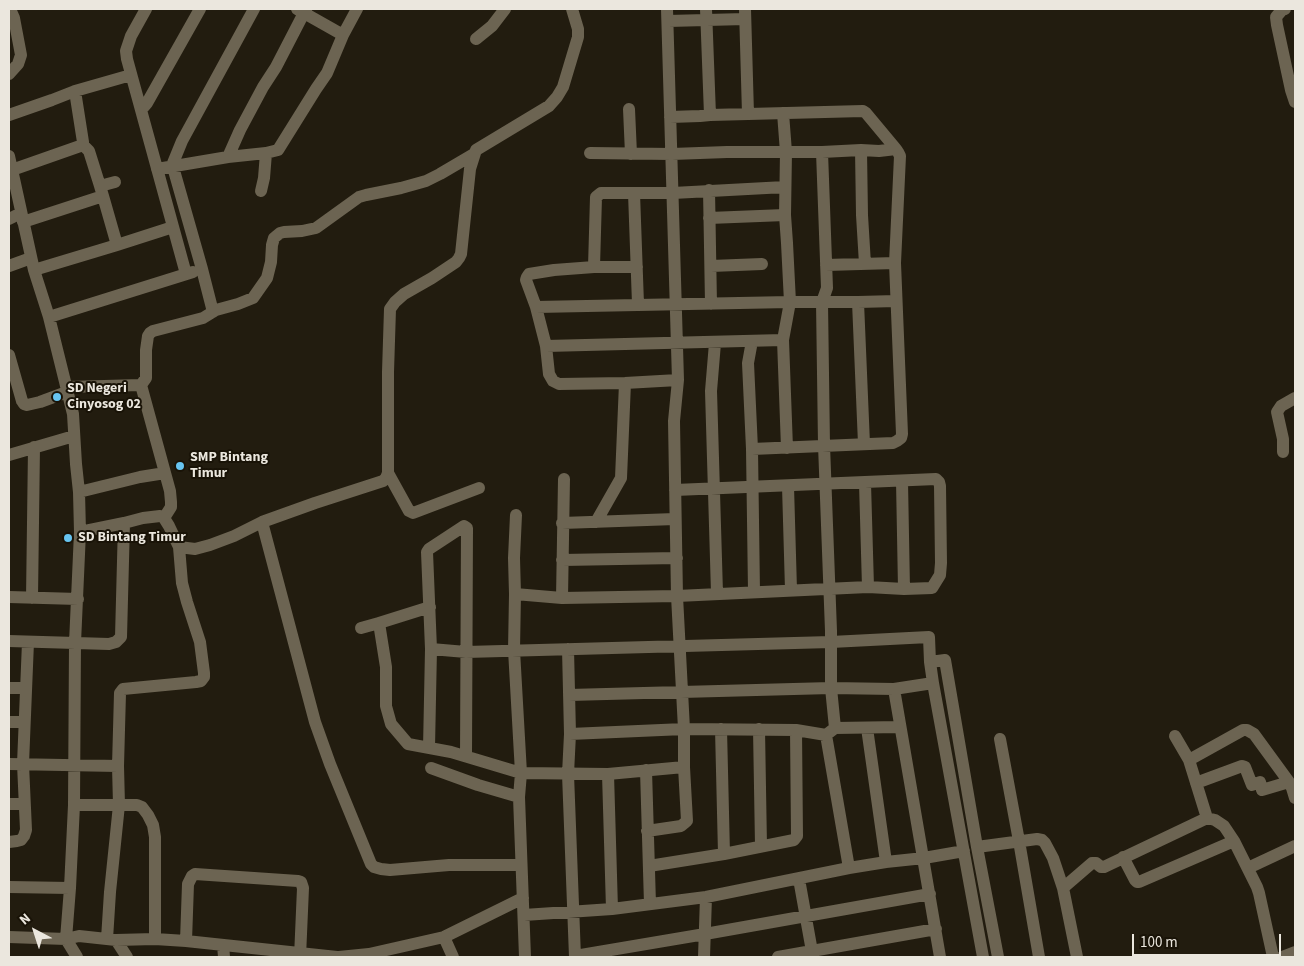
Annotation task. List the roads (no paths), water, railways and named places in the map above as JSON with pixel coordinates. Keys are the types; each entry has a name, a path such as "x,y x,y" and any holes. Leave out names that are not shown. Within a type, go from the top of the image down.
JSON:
{"street":[{"path":"146,9 131,36 126,50 130,75 186,274"},
{"path":"141,110 147,103 200,9"},
{"path":"213,312 173,167 182,141 254,9"},
{"path":"157,169 228,157 276,152 280,149 311,96 327,73 357,9"},
{"path":"476,38 492,26 505,9"},
{"path":"479,488 413,513 409,511 388,474 390,311 395,302 404,294 447,268 459,258 470,169 476,150 549,106 557,97 563,87 578,37 578,29 572,9"},
{"path":"1285,9 1276,17 1295,102"},
{"path":"228,157 263,87 276,67 302,10 343,36"},
{"path":"648,831 681,826 687,821 674,490 674,421 678,380 678,342 668,15 745,14 748,114"},
{"path":"706,15 710,115"},
{"path":"9,74 22,56 11,16"},
{"path":"9,115 75,91 130,75"},
{"path":"75,91 83,146 89,151 117,245"},
{"path":"630,109 631,154"},
{"path":"670,117 863,111 900,156 895,263 902,434 899,440 893,443 752,449"},
{"path":"784,113 786,152 784,215 790,302 784,340 787,448"},
{"path":"10,171 83,146"},
{"path":"590,153 672,154 879,151 896,149"},
{"path":"861,150 865,264"},
{"path":"822,152 827,288 822,302 824,445 830,589 831,731 849,868"},
{"path":"261,191 266,153"},
{"path":"141,385 146,378 146,350 150,333 203,318 218,309 251,300 268,275 271,248 276,236 282,232 316,228 360,197 426,181 474,154"},
{"path":"9,156 10,171 32,264 50,317 73,414 80,532 76,643 74,805 66,939 77,957"},
{"path":"9,219 22,218 102,191 116,182"},
{"path":"594,267 596,197 601,193 673,193 785,187"},
{"path":"709,190 712,304"},
{"path":"634,193 638,304"},
{"path":"709,218 784,215"},
{"path":"9,266 32,264 117,245 173,227"},
{"path":"826,266 895,263"},
{"path":"711,266 762,264"},
{"path":"637,267 594,267 529,274 526,280 536,307 546,346 550,377 556,383 626,383 678,380"},
{"path":"50,317 202,269"},
{"path":"536,307 896,301"},
{"path":"858,302 864,444"},
{"path":"546,346 784,340"},
{"path":"752,341 748,363 752,449 754,592"},
{"path":"715,343 711,392 717,593"},
{"path":"9,355 22,401 27,405 40,402 67,390 141,385"},
{"path":"596,522 621,478 626,383"},
{"path":"141,385 171,502 169,511 164,518"},
{"path":"1283,452 1277,412 1281,406 1295,398"},
{"path":"9,455 74,436"},
{"path":"32,598 34,447"},
{"path":"79,492 165,473"},
{"path":"179,547 195,548 210,545 262,522 383,481 388,474"},
{"path":"562,598 564,479"},
{"path":"516,594 562,598 677,596 868,587 932,588 940,575 940,486 936,480 674,490"},
{"path":"902,481 904,589"},
{"path":"865,483 868,587"},
{"path":"788,486 791,590"},
{"path":"516,515 514,650 521,773 519,797 520,864 525,957"},
{"path":"80,532 155,516 164,518 179,547 182,583 200,642 204,673 204,678 201,681 121,690 118,766 119,805 110,892 111,939 127,957"},
{"path":"562,522 675,519"},
{"path":"262,522 315,722 330,764 374,867 390,870 449,865 520,864"},
{"path":"9,641 112,643 122,637 124,524"},
{"path":"429,748 431,649 427,552 453,532 465,526 467,528 466,756"},
{"path":"562,560 676,558"},
{"path":"9,597 78,599"},
{"path":"361,628 430,607"},
{"path":"379,623 386,667 386,706 388,717 395,729 408,744 466,756 521,773 608,774 684,767"},
{"path":"431,649 466,652 831,642 929,637 933,683 983,957"},
{"path":"9,842 21,840 26,830 23,764 28,642"},
{"path":"568,649 570,734 568,774 575,957 930,894"},
{"path":"930,662 945,660 998,957"},
{"path":"569,695 832,688 894,689 933,683"},
{"path":"9,688 25,688"},
{"path":"894,689 940,957"},
{"path":"9,722 24,722"},
{"path":"570,734 684,729 831,731 900,727"},
{"path":"867,728 886,862"},
{"path":"721,729 724,854"},
{"path":"759,729 761,846"},
{"path":"649,866 794,840 797,836 796,730"},
{"path":"1189,760 1243,730 1248,730 1254,734 1289,782 1295,798"},
{"path":"1175,736 1189,760 1207,818"},
{"path":"1000,739 1039,957"},
{"path":"9,764 118,766"},
{"path":"1196,782 1242,766 1245,768 1252,785 1260,782 1262,790 1289,782"},
{"path":"431,768 519,797"},
{"path":"646,770 650,904"},
{"path":"608,774 612,909"},
{"path":"9,804 24,804"},
{"path":"74,805 142,806 153,825 155,836 155,939"},
{"path":"1062,888 1092,863 1103,867 1207,818 1215,820 1224,826 1234,841 1259,893 1273,957"},
{"path":"977,847 1037,839 1045,843 1053,858 1062,888 1076,957"},
{"path":"1123,857 1135,880 1139,882 1234,841"},
{"path":"1248,868 1295,846"},
{"path":"524,915 612,909 706,897 849,868 964,851"},
{"path":"186,941 188,884 195,874 298,881 301,882 303,888 300,955"},
{"path":"799,879 813,954"},
{"path":"9,887 70,888"},
{"path":"704,957 706,897"},
{"path":"9,937 66,939 79,936 111,939 155,939 186,941 223,951 338,957 369,954 444,937 523,898"},
{"path":"778,957 813,954 936,929"},
{"path":"444,937 453,957"},
{"path":"1282,957 1295,952"}],"place":[{"name":"SD Negeri Cinyosog 02","path":"57,397"},
{"name":"SMP Bintang Timur","path":"180,466"},
{"name":"SD Bintang Timur","path":"68,538"}]}
